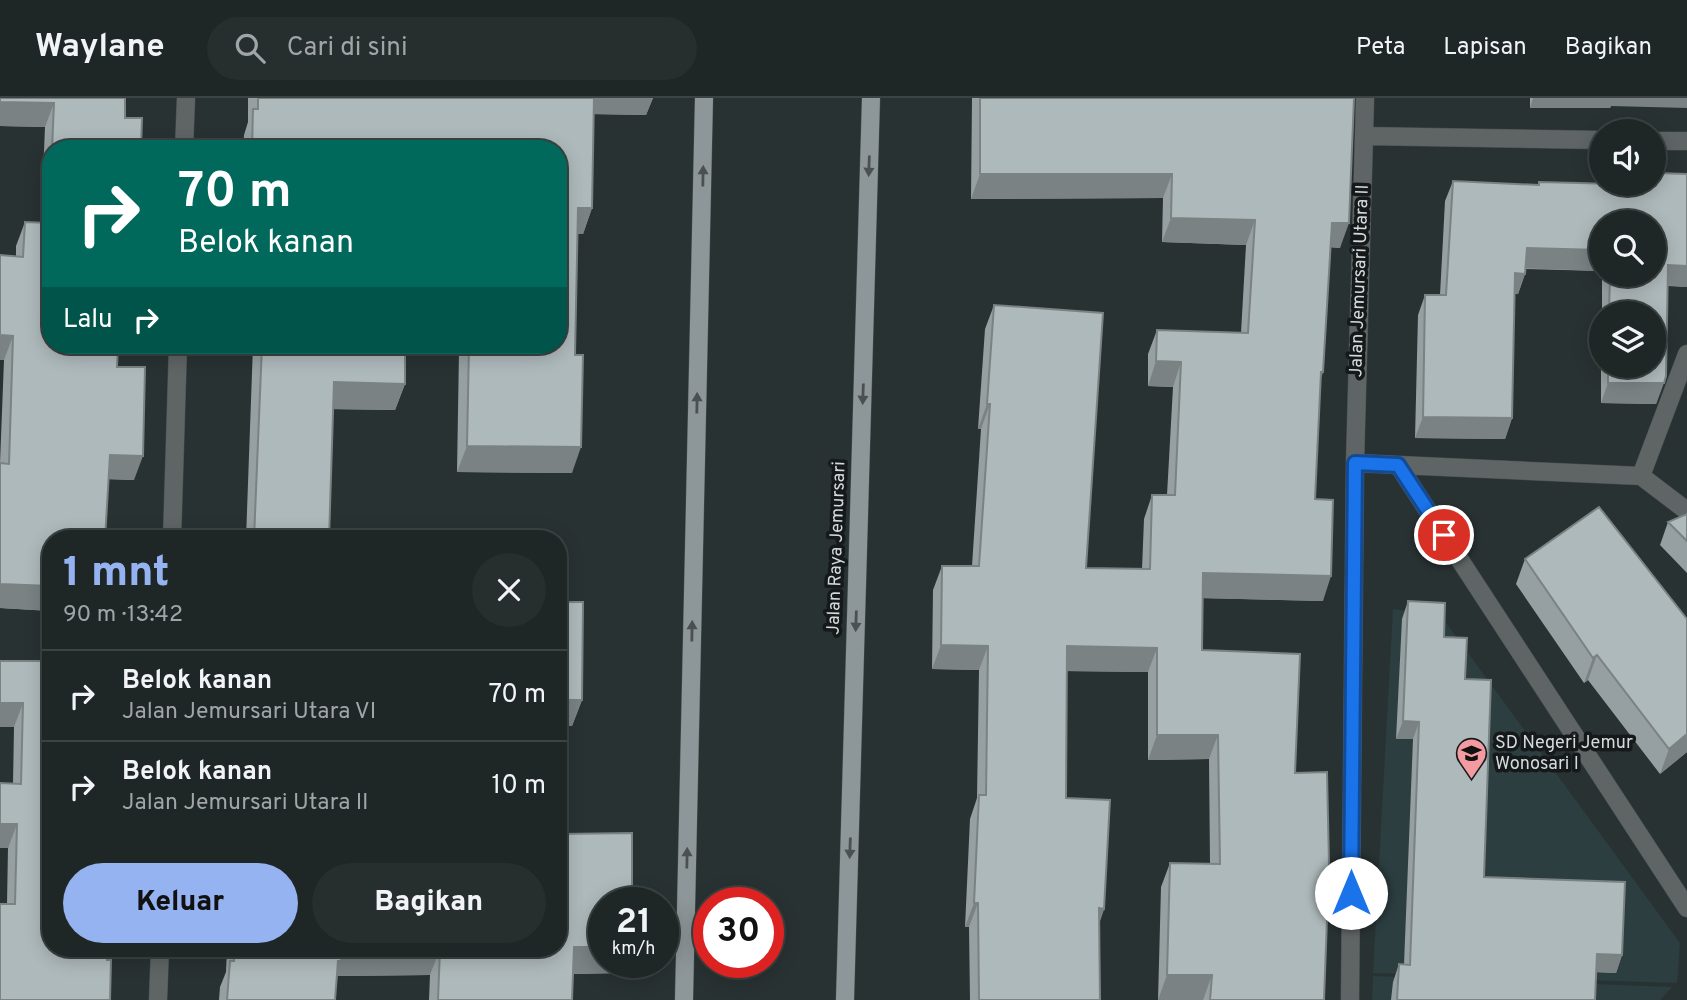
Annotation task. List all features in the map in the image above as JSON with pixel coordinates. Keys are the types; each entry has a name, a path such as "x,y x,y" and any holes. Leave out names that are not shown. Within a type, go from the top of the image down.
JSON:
{"main road":[{"path":"684,1000 704,98"},
{"name":"Jalan Raya Jemursari","path":"845,1000 871,98"}],"street":[{"path":"184,140 186,98"},
{"name":"Jalan Jemursari Utara II","path":"1350,1000 1355,463 1365,98"},
{"path":"1364,136 1589,140"},
{"path":"1666,141 1687,141"},
{"path":"172,530 178,354"},
{"path":"1642,476 1687,354"},
{"path":"1355,463 1642,476 1687,511"},
{"path":"1398,465 1687,908"},
{"path":"158,1000 160,957"}],"shaded area":[{"name":"SD Negeri Jemur Wonosari I","path":"1393,609 1441,616 1680,943 1677,983 1373,973"},
{"path":"1373,976 1672,987 1660,1000 1372,1000"}],"building":[{"path":"0,98 125,98 125,118 142,118 141,140 52,140 54,103 0,102"},
{"path":"258,98 594,98 592,208 578,208 575,355 583,355 581,447 467,446 469,354 567,354 567,140 252,140 253,109 258,109"},
{"path":"980,98 1354,98 1349,223 1332,223 1321,372 1315,499 1333,500 1331,576 1203,573 1202,650 1300,654 1295,773 1327,772 1329,865 1324,1000 1210,1000 1212,975 1167,975 1170,863 1220,864 1218,735 1157,735 1157,648 1067,646 1066,798 1110,800 1104,909 1099,908 1100,1000 979,1000 978,903 974,903 979,795 986,795 988,646 941,645 942,566 979,566 994,305 1103,313 1086,568 1150,569 1152,495 1175,495 1181,362 1156,361 1157,330 1248,333 1255,220 1171,218 1172,174 980,174"},
{"path":"1666,173 1687,174 1687,266 1668,265 1666,376 1666,301 1609,301 1610,287 1666,287 1666,210 1589,210 1589,250 1527,248 1525,274 1515,273 1512,418 1423,417 1425,295 1446,295 1453,181 1539,185 1539,182 1589,183 1589,196 1666,196"},
{"path":"25,222 42,223 42,354 118,354 117,367 145,367 143,456 110,455 106,530 42,530 42,586 0,584 0,463 9,464 13,336 0,335 0,255 23,257"},
{"path":"262,354 405,354 405,384 334,382 329,530 254,530"},
{"path":"1608,378 1665,378 1664,383 1608,383"},
{"path":"1599,507 1687,619 1687,734 1669,749 1597,655 1593,658 1525,559"},
{"path":"1687,514 1687,541 1668,522"},
{"path":"1408,601 1445,603 1444,637 1467,638 1465,679 1491,680 1484,877 1625,882 1622,955 1597,954 1595,1000 1397,1000 1399,964 1410,965 1419,722 1403,721"},
{"path":"567,602 583,602 582,700 567,700"},
{"path":"0,661 42,661 42,957 107,957 107,960 111,960 110,1000 0,1000 0,904 15,904 17,824 0,824 0,783 21,784 23,703 0,703"},
{"path":"632,833 632,887 588,887 588,947 574,947 572,1000 438,1000 440,957 567,957 567,834"},
{"path":"234,957 341,957 341,961 338,961 335,1000 227,1000 230,961 234,961"}],"place":[{"name":"SD Negeri Jemur Wonosari I","path":"1472,780"}],"route":[{"path":"1351,893 1355,463 1398,465 1444,535"}]}
